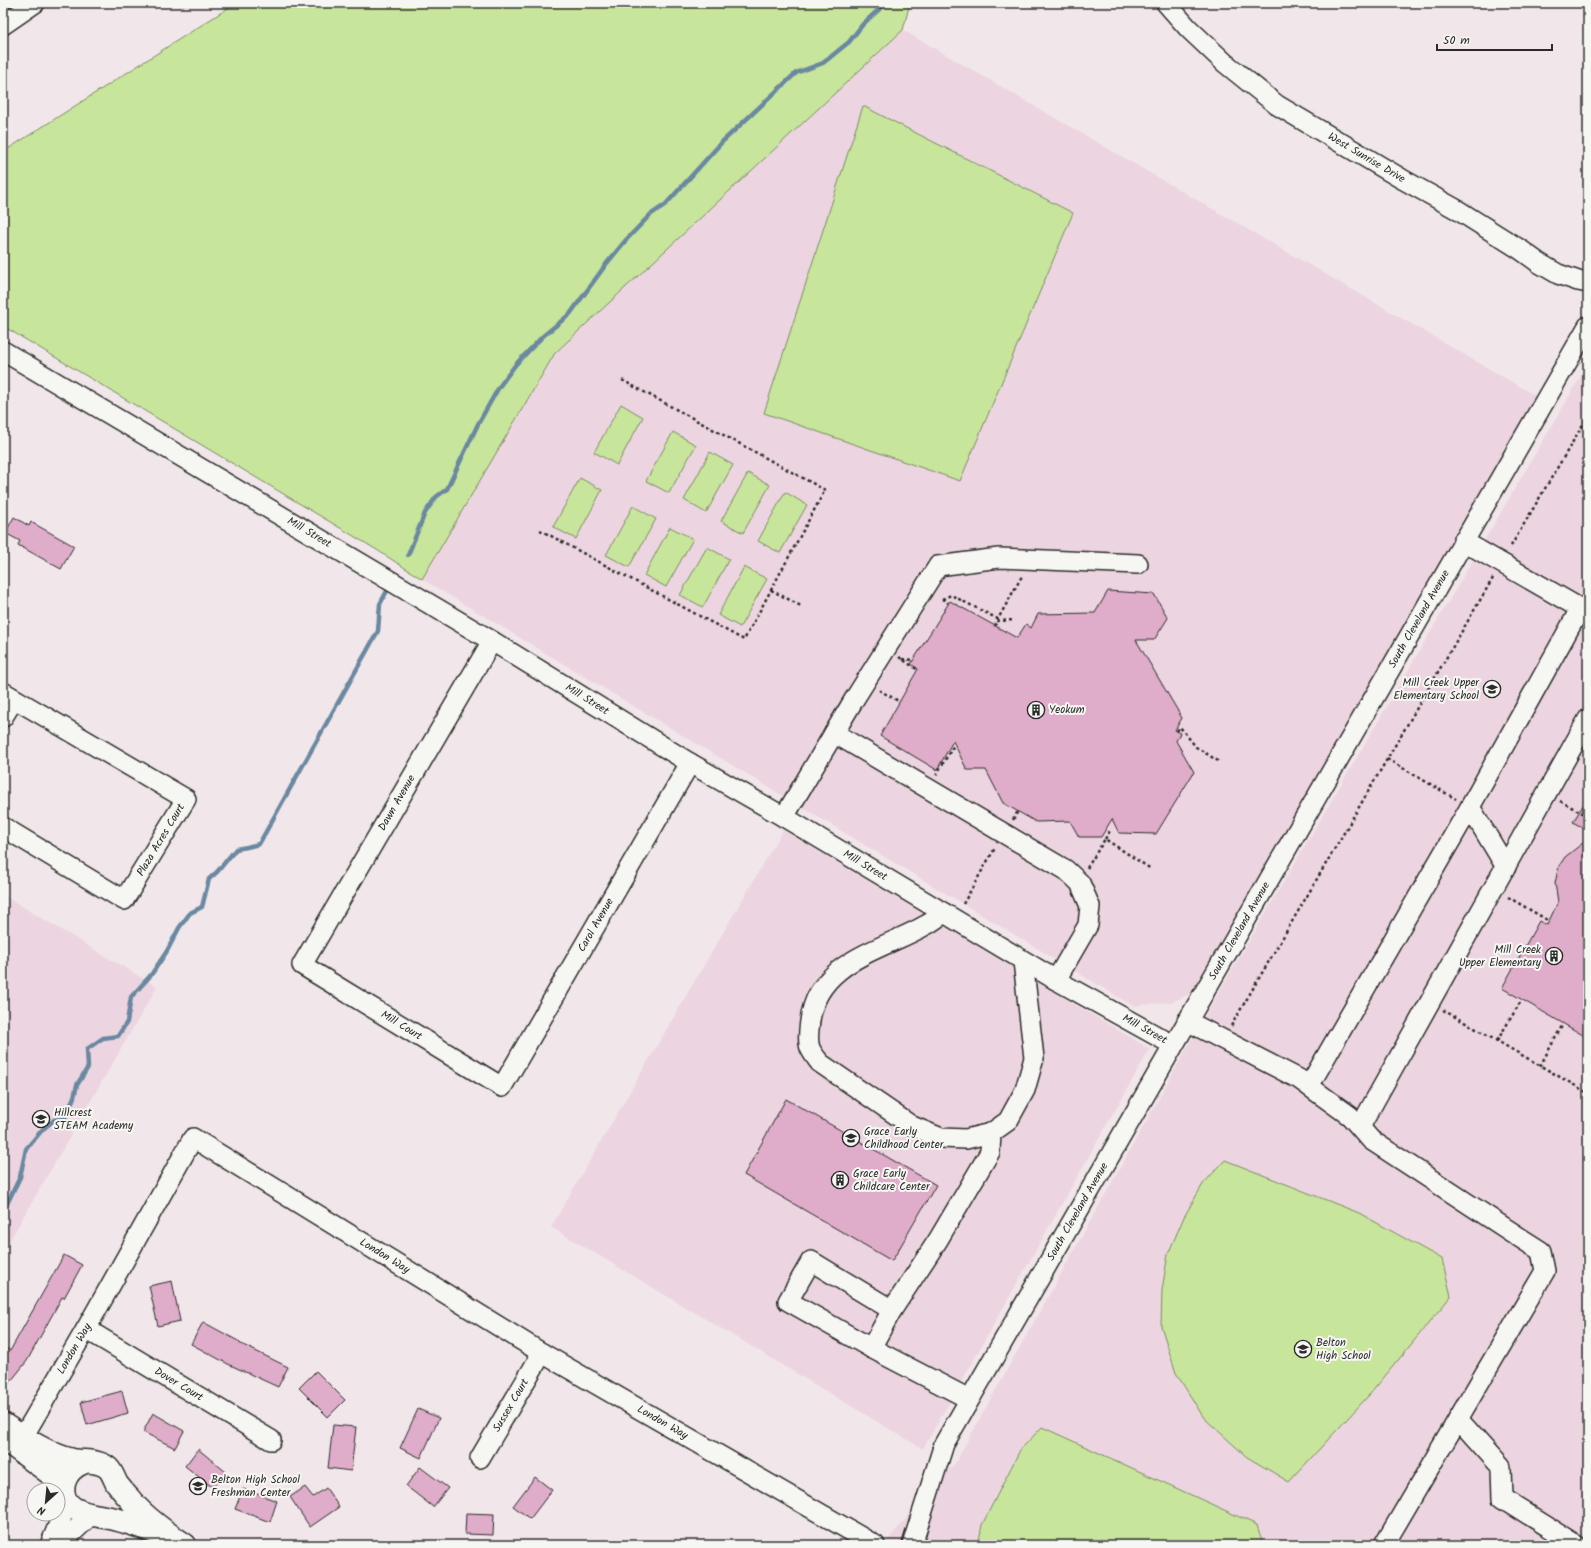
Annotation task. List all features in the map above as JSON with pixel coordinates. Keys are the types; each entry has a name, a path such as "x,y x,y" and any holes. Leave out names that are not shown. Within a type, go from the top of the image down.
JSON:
{"main road":[{"path":"3,1424 18,1448 56,1482"},
{"path":"13,1438 63,1458 93,1462 104,1466 113,1475 116,1483 116,1492 111,1504 101,1512 92,1514"},
{"path":"65,1482 66,1476 71,1470 77,1465 85,1462"},
{"path":"116,1483 139,1509 180,1542"},
{"path":"66,1497 67,1501 78,1511 125,1522 180,1542"}],"street":[{"path":"3,25 35,3"},
{"name":"West Sunrise Drive","path":"1166,3 1188,28 1225,63 1277,105 1456,209 1558,274 1588,283"},
{"name":"South Cleveland Avenue","path":"912,1545 944,1444 1588,326"},
{"name":"Mill Street","path":"3,351 492,641 690,763 784,817 1023,961 1173,1045"},
{"path":"1309,1086 1464,804 1584,611 1463,541"},
{"path":"784,817 834,733 938,566 999,558 1138,564"},
{"name":"Dawn Avenue","path":"302,965 492,641"},
{"path":"3,717 8,695"},
{"name":"Plaza Acres Court","path":"3,827 124,900 186,799 8,695"},
{"path":"1360,1127 1588,719"},
{"path":"834,733 1066,870 1080,883 1090,906 1088,925 1056,980"},
{"name":"Carol Avenue","path":"502,1087 690,763"},
{"path":"1464,804 1506,867"},
{"path":"944,913 926,925 872,950 841,968 827,982 816,998 811,1015 809,1032 810,1048 820,1063 912,1126 941,1138 966,1139 991,1133 1008,1121 1025,1090 1034,1058 1023,961"},
{"name":"Mill Court","path":"302,965 502,1087"},
{"path":"1187,1021 1299,1079 1350,1116 1371,1140 1541,1251 1545,1271 1384,1545"},
{"path":"871,1348 892,1310 938,1240 990,1152 991,1133"},
{"name":"London Way","path":"13,1438 86,1329 193,1138 542,1353 876,1545"},
{"path":"892,1310 811,1261 788,1302 871,1348 969,1399"},
{"name":"Dover Court","path":"86,1329 271,1440"},
{"name":"Sussex Court","path":"480,1458 542,1353"},
{"path":"1458,1419 1501,1467 1502,1498 1577,1545"},
{"path":"63,1545 72,1533 92,1514"},
{"path":"50,1545 60,1522"}],"path":[{"path":"540,530 744,640 825,490 622,380"},
{"path":"1511,546 1588,416"},
{"path":"995,626 1023,575"},
{"path":"1231,1026 1494,577"},
{"path":"771,590 801,606"},
{"path":"942,599 951,595 998,620 1015,620"},
{"path":"897,656 918,670"},
{"path":"901,659 914,660"},
{"path":"873,686 900,702"},
{"path":"1178,731 1180,727 1196,747 1218,761"},
{"path":"934,779 954,745"},
{"path":"1387,759 1464,804"},
{"path":"1556,799 1588,816"},
{"path":"1084,871 1111,829"},
{"path":"1105,839 1152,869"},
{"path":"961,907 999,842"},
{"path":"1502,894 1549,921"},
{"path":"1497,1041 1521,1001"},
{"path":"1438,1007 1588,1093"},
{"path":"1540,1066 1563,1024"}],"shaded area":[{"path":"903,30 1538,397 1190,994 1171,1002 1133,1006 422,579 555,353"},
{"path":"1588,364 1588,1545 883,1545 955,1463 1206,1014"},
{"name":"Grace Early Childhood Center","path":"783,830 1150,1049 923,1449 551,1227"},
{"name":"Hillcrest STEAM Academy","path":"3,895 157,987 3,1252"}],"green space":[{"path":"236,3 910,3 903,30 555,353 422,579 377,550 3,326 3,152"},
{"path":"863,106 1073,213 960,481 764,413"},
{"path":"621,404 643,417 617,465 594,452"},
{"path":"673,432 696,445 669,493 646,481"},
{"path":"710,452 733,465 706,513 684,500"},
{"path":"748,473 770,485 743,533 721,521"},
{"path":"580,478 602,490 576,539 553,527"},
{"path":"785,492 807,505 780,553 758,541"},
{"path":"633,506 656,519 629,567 606,555"},
{"path":"670,527 693,539 666,587 644,575"},
{"path":"707,547 729,559 703,607 680,595"},
{"path":"744,567 767,579 740,627 718,615"},
{"path":"1225,1160 1359,1213 1442,1259 1451,1296 1371,1393 1289,1482 1247,1457 1204,1418 1176,1373 1161,1326 1162,1290 1168,1254 1184,1217 1203,1184"},
{"path":"1042,1427 1257,1525 1263,1545 978,1545 982,1525 1020,1450"}],"building":[{"path":"14,517 29,526 31,522 74,546 61,569 18,545 20,541 5,533"},
{"name":"Yeokum","path":"1108,591 1154,594 1168,618 1154,640 1136,640 1182,718 1175,730 1180,733 1176,741 1194,772 1156,834 1119,833 1112,819 1101,837 1079,837 1070,821 1036,822 1003,803 986,770 967,770 953,741 937,770 880,736 918,669 911,664 950,601 1017,638 1026,624 1031,628 1038,614 1095,613"},
{"path":"1588,797 1588,831 1573,822"},
{"name":"Mill Creek Upper Elementary","path":"1588,839 1588,1038 1502,988 1539,921 1547,925 1558,902 1555,883 1559,866 1565,857"},
{"name":"Grace Early Childcare Center","path":"786,1099 936,1185 892,1261 744,1175"},
{"path":"64,1255 82,1265 64,1298 62,1297 27,1361 3,1391 3,1345 10,1351"},
{"path":"172,1281 180,1321 158,1326 149,1286"},
{"path":"203,1322 240,1342 239,1343 288,1367 278,1387 228,1364 191,1344"},
{"path":"316,1371 345,1400 328,1417 299,1388"},
{"path":"122,1391 128,1413 87,1425 81,1402"},
{"path":"418,1409 439,1418 421,1458 400,1448"},
{"path":"153,1413 184,1431 175,1448 143,1432"},
{"path":"333,1425 356,1427 351,1471 328,1468"},
{"path":"198,1449 226,1472 213,1488 185,1466"},
{"path":"420,1467 448,1488 433,1507 406,1486"},
{"path":"535,1477 552,1490 530,1519 513,1506"},
{"path":"305,1487 313,1497 326,1488 339,1507 310,1527 290,1497"},
{"path":"243,1489 277,1501 270,1522 235,1509"},
{"path":"466,1513 494,1514 493,1535 465,1534"}],"waterway":[{"path":"408,555 425,513 436,497 447,489 478,424 499,387 516,364 543,336 570,314 607,263 626,240 650,215 666,204 722,142 796,73 823,63 849,42 863,24 886,3"},
{"path":"3,1212 20,1177 26,1149 43,1129 54,1120 65,1118 74,1097 77,1085 88,1067 87,1049 103,1038 118,1036 127,1022 131,997 151,975 167,951 179,928 190,913 202,907 209,879 217,872 236,849 259,844 378,631 380,604 387,591"}],"place":[{"name":"Mill Creek Upper Elementary School","path":"1492,689"},
{"name":"Yeokum","path":"1036,710"},
{"name":"Mill Creek Upper Elementary","path":"1554,956"},
{"name":"Hillcrest STEAM Academy","path":"41,1119"},
{"name":"Grace Early Childhood Center","path":"851,1138"},
{"name":"Grace Early Childcare Center","path":"840,1180"},
{"name":"Belton High School","path":"1303,1349"},
{"name":"Belton High School Freshman Center","path":"198,1486"}]}
